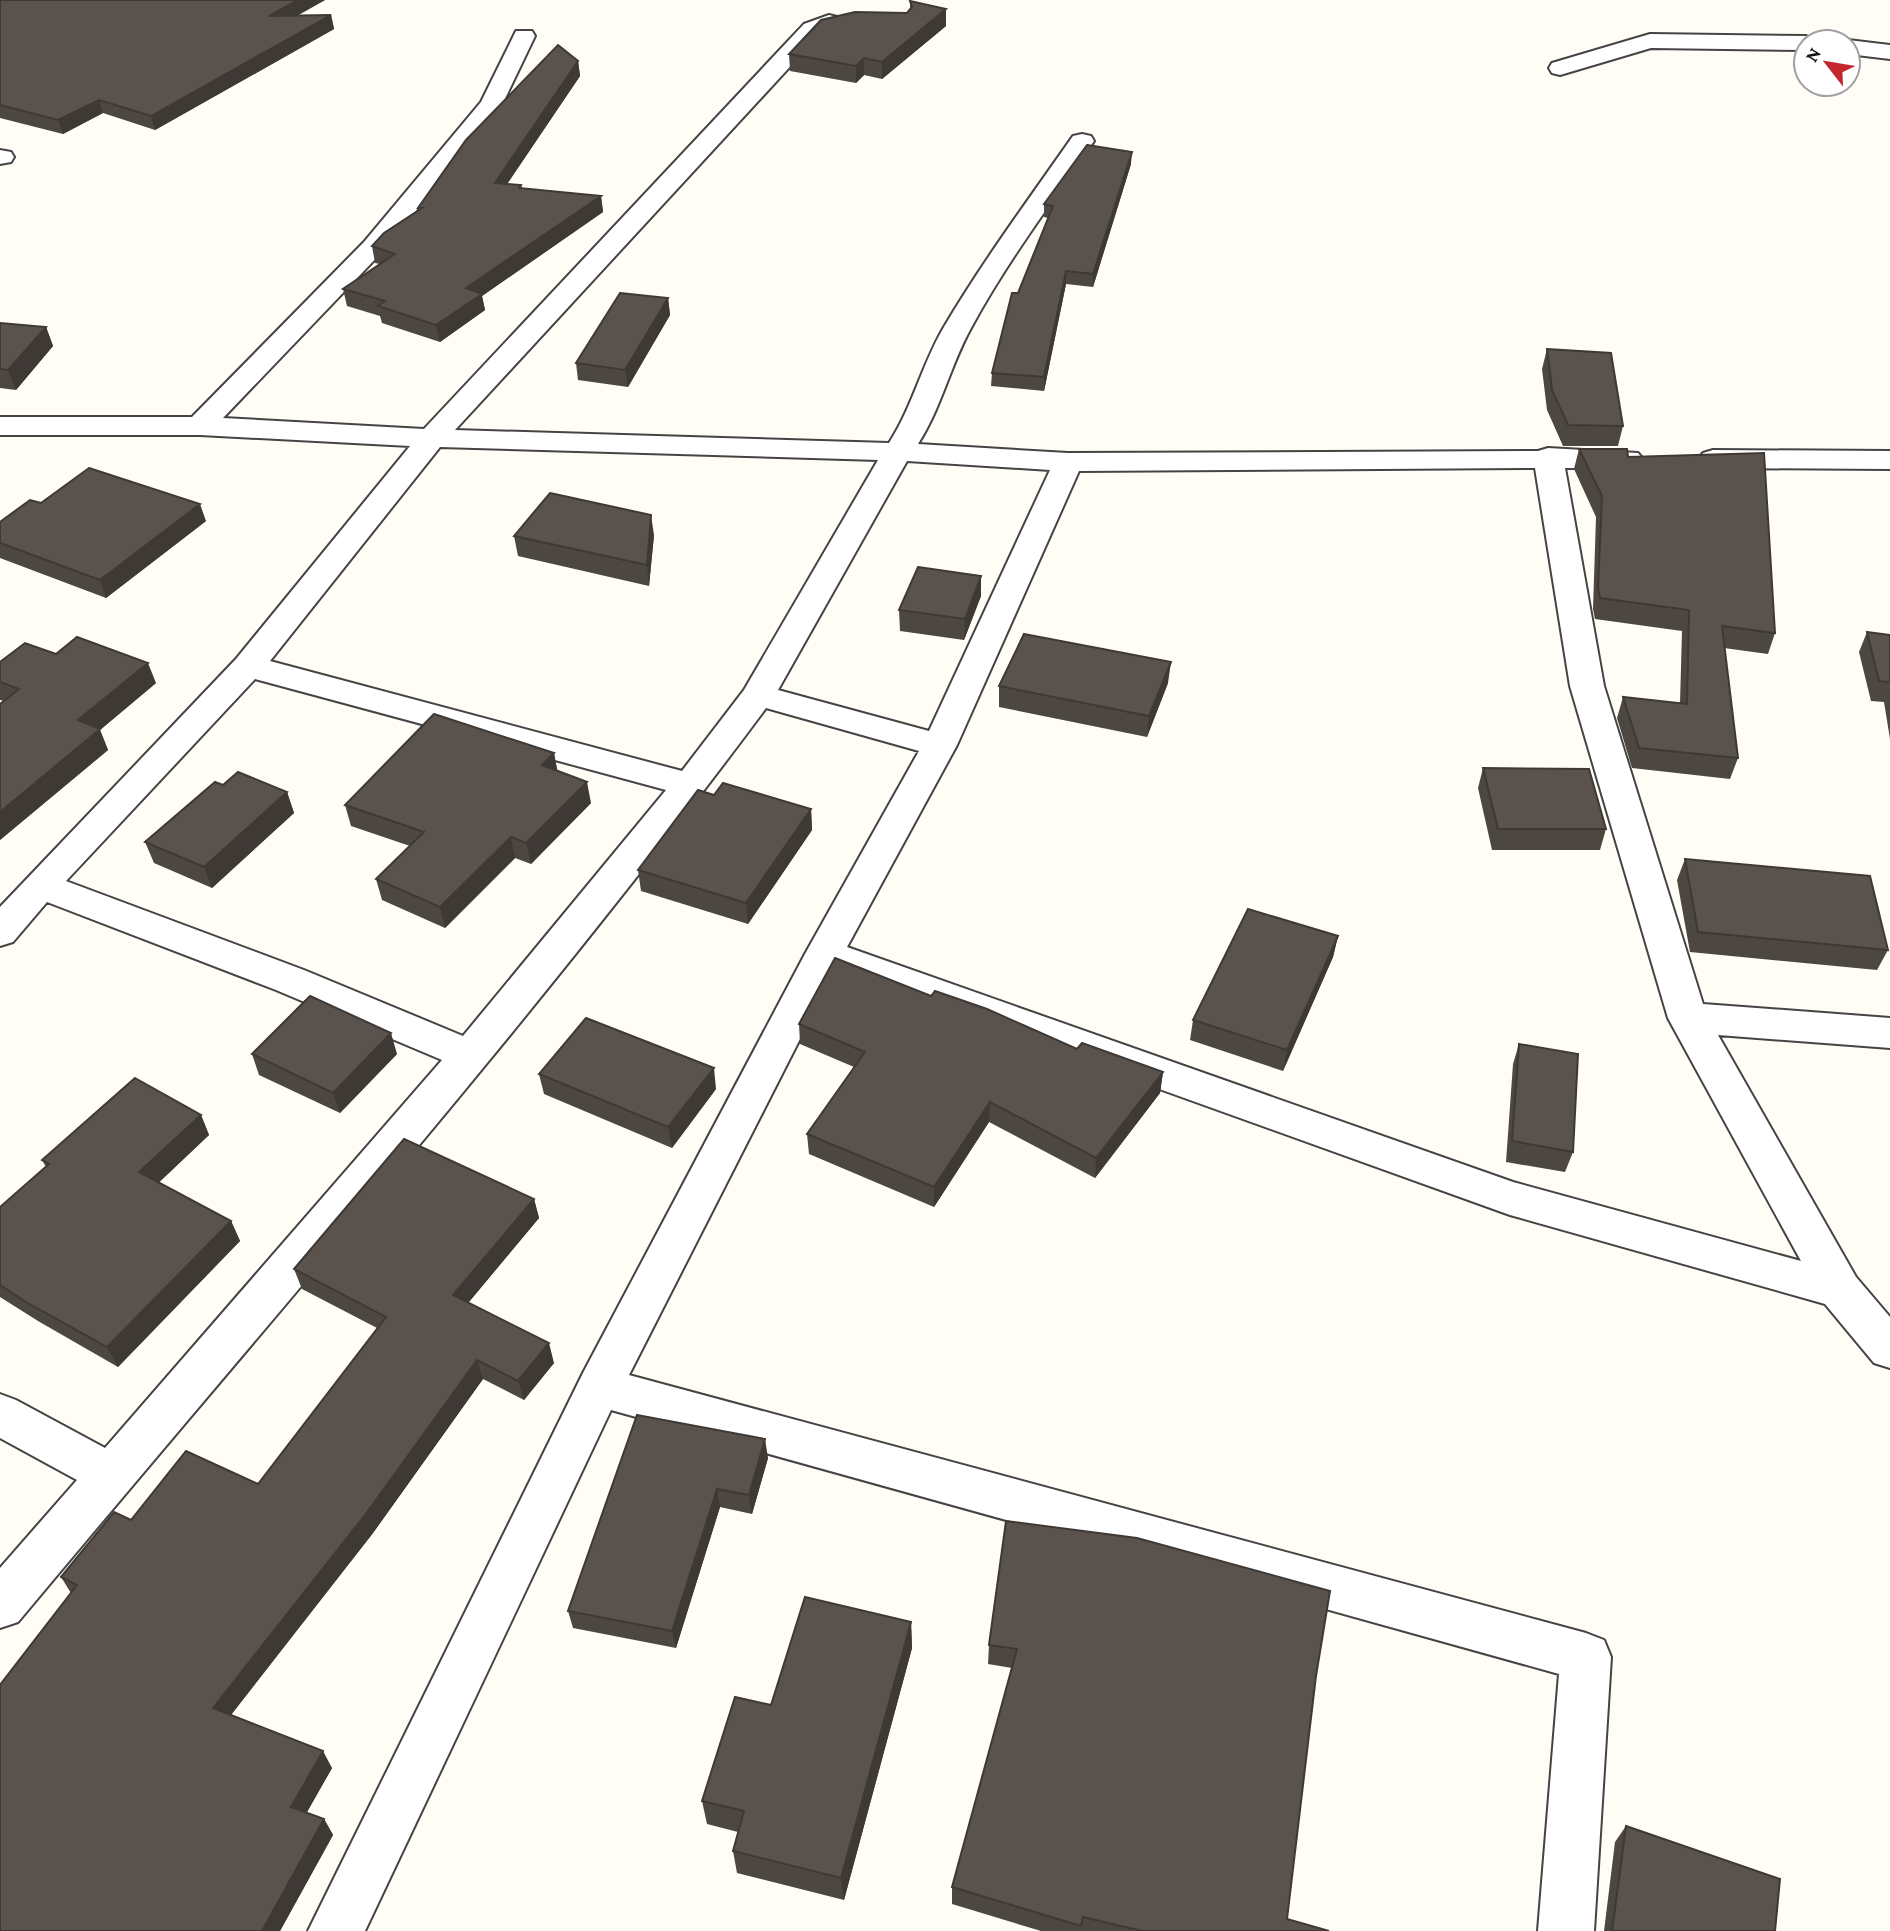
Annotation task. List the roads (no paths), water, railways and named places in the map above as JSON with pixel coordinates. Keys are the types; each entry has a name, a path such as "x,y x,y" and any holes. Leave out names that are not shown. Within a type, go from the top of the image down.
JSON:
{"street":[{"path":"0,932 40,885 248,666 432,438 812,29 829,22 853,18"},
{"path":"200,426 373,247 492,104 524,36"},
{"path":"1560,68 1650,41 1792,43"},
{"path":"1862,49 1890,52"},
{"path":"0,1605 470,1055 690,785 758,695 920,418 956,330 994,268 1082,141"},
{"path":"0,426 200,426 432,438 898,452 1068,462 1548,457 1652,459"},
{"path":"1548,457 1587,686 1689,1018 1840,1290 1890,1349"},
{"path":"1691,459 1890,460"},
{"path":"336,1931 599,1387 824,954 940,745 1068,462"},
{"path":"248,666 690,785"},
{"path":"758,695 940,745"},
{"path":"40,885 290,980 470,1055"},
{"path":"824,954 1510,1198 1840,1290"},
{"path":"1689,1018 1890,1033"},
{"path":"599,1387 1586,1657 1566,1931"},
{"path":"0,1414 111,1475"}]}
